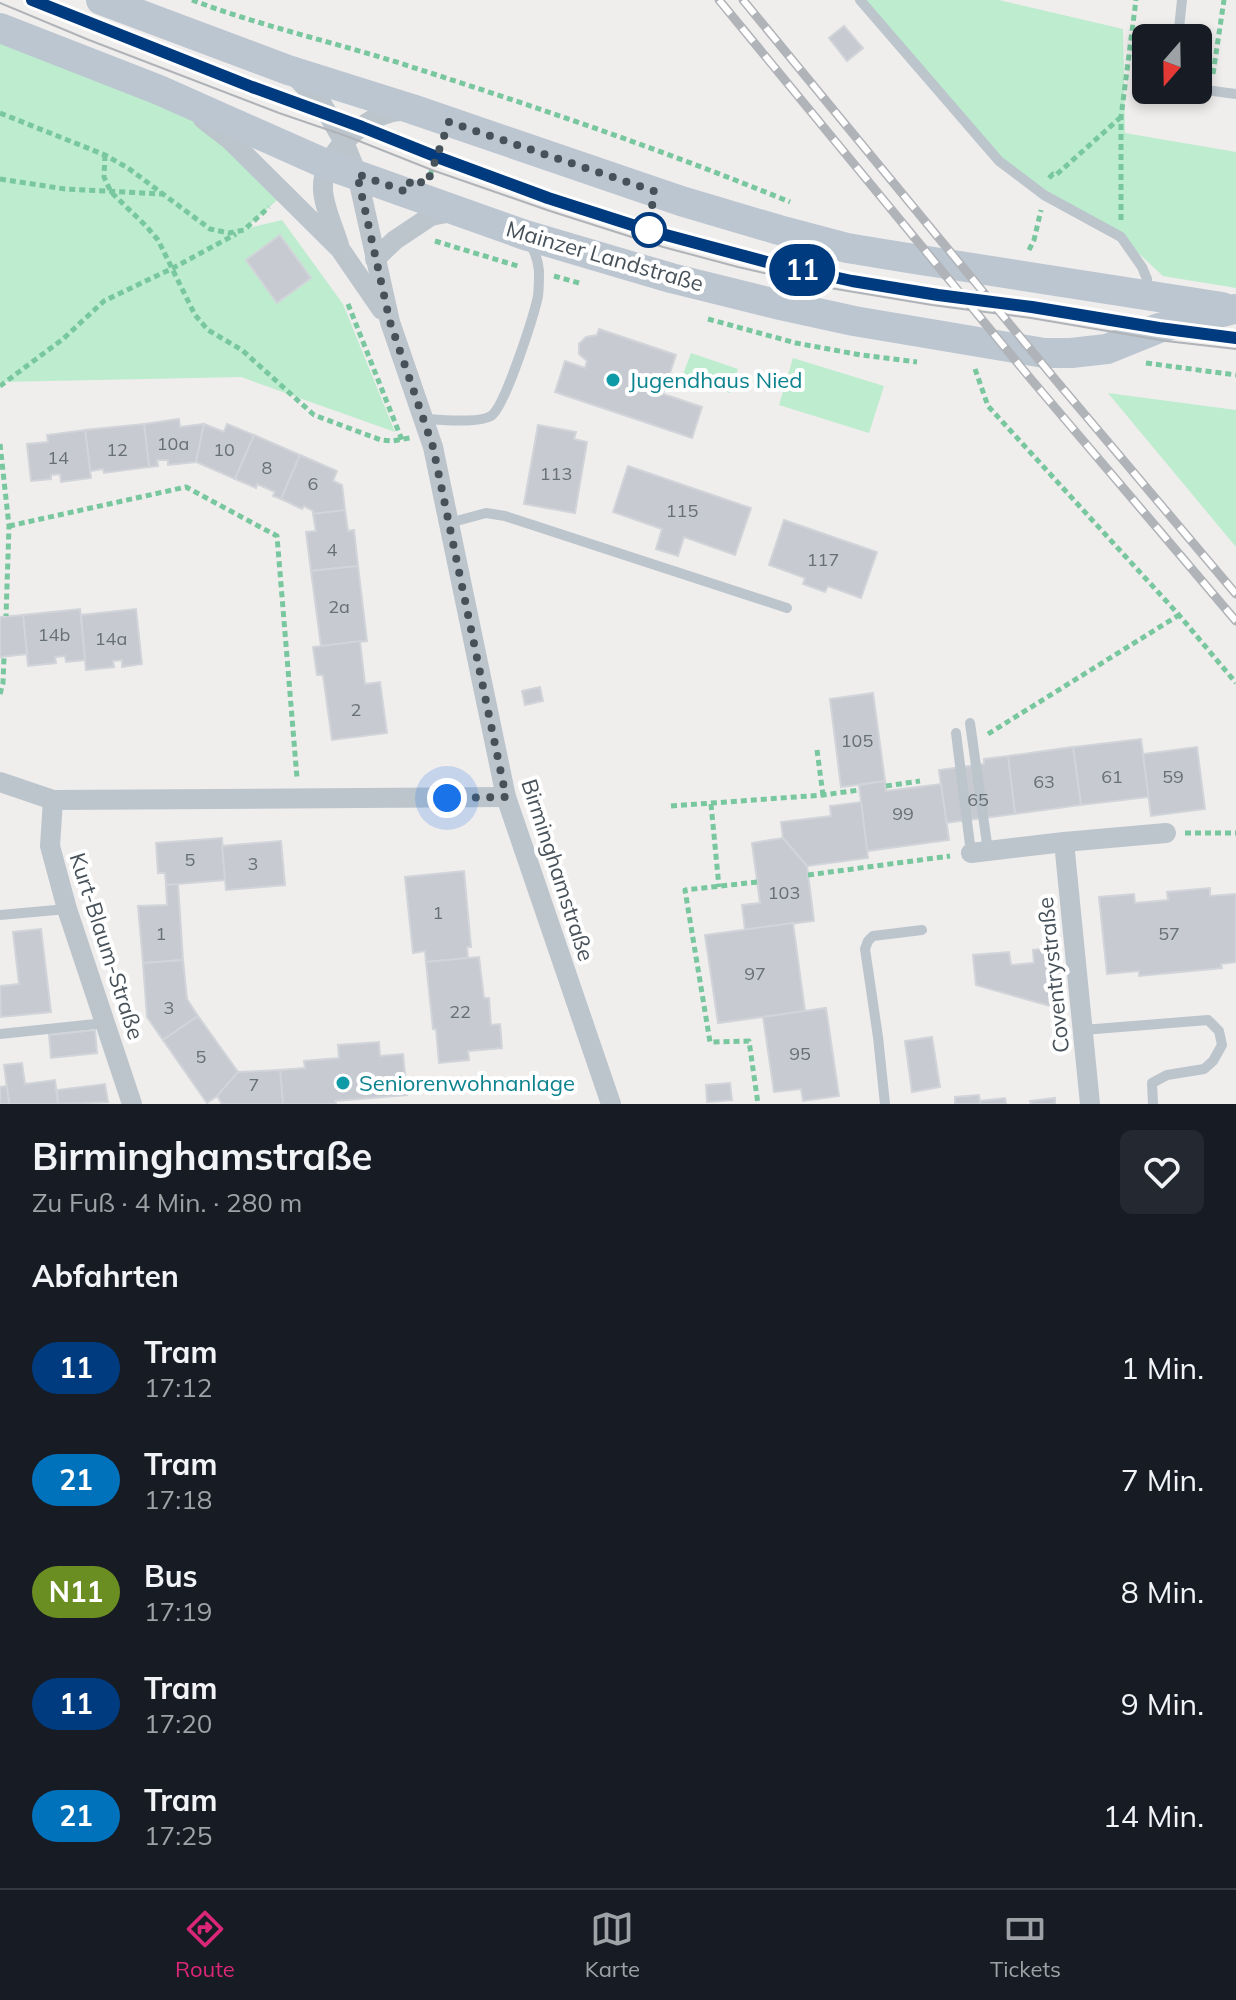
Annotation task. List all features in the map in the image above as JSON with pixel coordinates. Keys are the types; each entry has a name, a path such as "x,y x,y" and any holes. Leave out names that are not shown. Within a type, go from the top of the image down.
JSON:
{"main road":[{"name":"Mainzer Landstraße","path":"101,0 288,70 773,229 847,248 1235,309"},
{"name":"Mainzer Landstraße","path":"0,28 159,90 336,153 357,174 525,235 671,278 776,304 868,324 1044,353 1107,349 1159,328 1235,309"}],"street":[{"path":"288,70 322,104 336,153 375,118 412,109"},
{"name":"Birminghamstraße","path":"159,90 229,139 278,204 340,249"},
{"name":"Birminghamstraße","path":"336,153 323,183 323,194 340,249 390,322"},
{"name":"Birminghamstraße","path":"357,174 390,322 433,447 506,797 611,1104"},
{"path":"375,259 395,240 431,216 458,211"},
{"path":"0,782 53,800 506,797"},
{"name":"Kurt-Blaum-Straße","path":"53,800 50,846 67,909 132,1104"},
{"path":"979,852 1166,833"},
{"name":"Coventrystraße","path":"1064,842 1090,1104"}],"lane":[{"path":"860,0 999,161 1044,195 1121,237 1142,267 1147,279 1147,295"},
{"path":"1179,24 1182,0"},
{"path":"1212,91 1236,94"},
{"path":"426,426 478,420 491,416 500,406 538,295 536,253 525,235"},
{"path":"449,523 486,513 505,516 787,608"},
{"path":"970,723 979,852"},
{"path":"956,733 979,852"},
{"path":"0,915 67,909"},
{"path":"885,1104 865,949 873,936 922,930"},
{"path":"1083,1030 1208,1020 1219,1031 1222,1045 1213,1061 1204,1069 1167,1075 1152,1083 1153,1104"},
{"path":"0,1034 106,1023"}],"path":[{"path":"192,0 281,31 359,51 462,84 726,176"},
{"path":"1121,237 1121,117 1136,0"},
{"path":"1212,84 1224,0"},
{"path":"407,192 411,179 427,184 462,84"},
{"path":"0,113 105,155 128,168 210,229 229,233 244,230"},
{"path":"1044,195 1050,183 1048,178 1056,175 1121,117"},
{"path":"105,155 104,177 111,192 158,240 195,315 208,330 250,357 311,413 381,440 402,440 426,426"},
{"path":"0,179 65,189 163,194"},
{"path":"0,386 63,339 104,301 244,230 278,204"},
{"path":"1034,238 1037,226"},
{"path":"346,298 402,440"},
{"path":"971,359 988,406 1179,615 1236,683"},
{"path":"0,444 9,526 6,616"},
{"path":"9,526 186,487 277,536 298,799"},
{"path":"973,743 1179,615"},
{"path":"0,694 4,657"},
{"path":"817,750 823,795"},
{"path":"886,786 920,781"},
{"path":"671,806 859,790"},
{"path":"711,804 719,887"},
{"path":"1166,833 1236,833"},
{"path":"808,875 979,852"},
{"path":"757,882 685,890 710,1042 749,1041 758,1104"}],"green space":[{"path":"860,0 999,0 1123,29 1125,133 1236,152 1236,288 1163,276 1121,237 999,161"},
{"path":"0,28 159,90 285,193 245,229 282,220 343,304 395,432 241,377 0,382"},
{"path":"691,353 738,369 730,393 682,377"},
{"path":"793,358 884,386 869,433 779,405"},
{"path":"1108,393 1236,410 1236,547"}],"building":[{"path":"844,26 863,48 847,61 829,38"},
{"path":"280,235 311,278 277,303 246,260"},
{"name":"Jugendhaus Nied","path":"599,329 676,355 663,394 702,407 692,438 555,392 565,361 585,368 587,361 579,354 579,344 586,337 597,335"},
{"path":"179,419 180,427 204,424 196,462 168,465 168,460 157,460 158,466 149,467 144,424"},
{"path":"144,424 149,467 104,473 103,469 90,471 85,430"},
{"path":"204,424 224,432 227,424 254,435 235,479 196,462"},
{"path":"538,425 576,432 574,439 587,442 575,513 524,504"},
{"path":"85,430 91,478 61,482 60,474 51,475 51,479 31,481 27,444 48,442 47,435"},
{"path":"254,435 300,455 281,499 273,496 275,492 257,484 256,488 235,479"},
{"path":"300,455 337,471 333,481 342,485 345,510 313,514 304,506 302,509 281,499"},
{"path":"628,466 751,508 735,555 684,537 678,556 656,549 662,529 613,512"},
{"path":"345,510 348,531 354,530 358,566 311,571 306,532 316,531 313,514"},
{"path":"784,520 877,552 861,598 828,586 825,592 803,584 805,578 769,565"},
{"path":"358,566 367,641 321,646 311,571"},
{"path":"80,609 85,660 66,662 65,656 55,657 56,663 28,666 23,615"},
{"path":"136,609 142,664 122,667 122,660 113,661 114,667 86,670 81,615"},
{"path":"23,615 27,654 0,657 0,617"},
{"path":"360,641 365,684 380,682 387,733 332,740 323,675 317,675 313,647"},
{"path":"540,687 543,701 525,705 522,691"},
{"path":"873,693 885,781 841,787 830,699"},
{"path":"1141,739 1149,797 1081,805 1073,747"},
{"path":"1073,747 1081,805 1015,814 1008,756"},
{"path":"1197,747 1205,809 1151,816 1143,754"},
{"path":"1008,756 1015,814 946,823 939,770 984,764 984,759"},
{"path":"885,781 886,791 941,784 949,840 867,851 859,785"},
{"path":"861,802 868,858 807,866 783,838 781,822 831,816 830,806"},
{"path":"222,838 225,880 166,885 165,873 158,873 156,843"},
{"path":"783,838 807,866 814,921 745,930 742,905 760,903 752,843"},
{"path":"281,841 285,885 226,890 222,846"},
{"path":"464,871 471,947 467,947 468,958 426,962 425,951 413,953 405,877"},
{"path":"178,884 183,960 143,963 138,906 167,905 166,885"},
{"path":"1210,888 1210,896 1236,894 1236,962 1221,964 1222,968 1139,976 1139,971 1107,974 1099,897 1134,894 1135,903 1168,900 1167,892"},
{"path":"793,923 805,1011 718,1023 705,935"},
{"path":"41,929 51,1012 1,1017 0,986 19,984 13,932"},
{"path":"1059,947 1064,1010 976,985 973,955 1009,952 1011,965 1034,963 1033,950"},
{"path":"479,957 484,998 489,998 491,1025 500,1024 502,1048 468,1051 469,1060 439,1063 426,962"},
{"path":"183,960 187,999 198,1016 163,1040 147,1017 143,963"},
{"path":"826,1008 839,1096 803,1101 801,1089 774,1092 763,1017"},
{"path":"198,1016 238,1072 207,1103 163,1040"},
{"path":"95,1030 97,1053 51,1058 49,1035"},
{"path":"932,1037 940,1087 912,1092 905,1041"},
{"name":"Seniorenwohnanlage","path":"379,1042 380,1056 403,1054 407,1095 335,1101 336,1104 283,1104 280,1070 305,1068 304,1061 339,1058 338,1045"},
{"path":"22,1063 25,1084 55,1080 58,1104 9,1104 4,1065"},
{"path":"280,1070 283,1104 222,1104 217,1096 238,1072"},
{"path":"730,1083 732,1100 707,1102 706,1085"},
{"path":"105,1084 108,1102 58,1104 57,1090"},
{"path":"7,1086 9,1104 0,1104 0,1087"},
{"path":"979,1095 980,1104 955,1104 955,1097"},
{"path":"1005,1098 1006,1104 980,1104 980,1101"},
{"path":"1055,1098 1055,1104 1031,1104 1030,1101"}],"tram line":[{"path":"31,0 278,97 563,203"},
{"name":"11","path":"32,0 437,157 548,198 651,231 852,281 1236,338"},
{"path":"0,3 89,40 432,170 663,247 830,288 1166,341 1236,349"},
{"path":"639,227 774,264"}],"railway":[{"path":"719,0 1030,378 1236,621"},
{"path":"743,0 1236,594"}],"place":[{"name":"Jugendhaus Nied","path":"613,380"},
{"name":"Seniorenwohnanlage","path":"343,1083"}],"route":[{"path":"447,798 506,797 433,447 390,322 357,174 407,192 411,179 427,184 449,122 654,191 649,230"}]}
